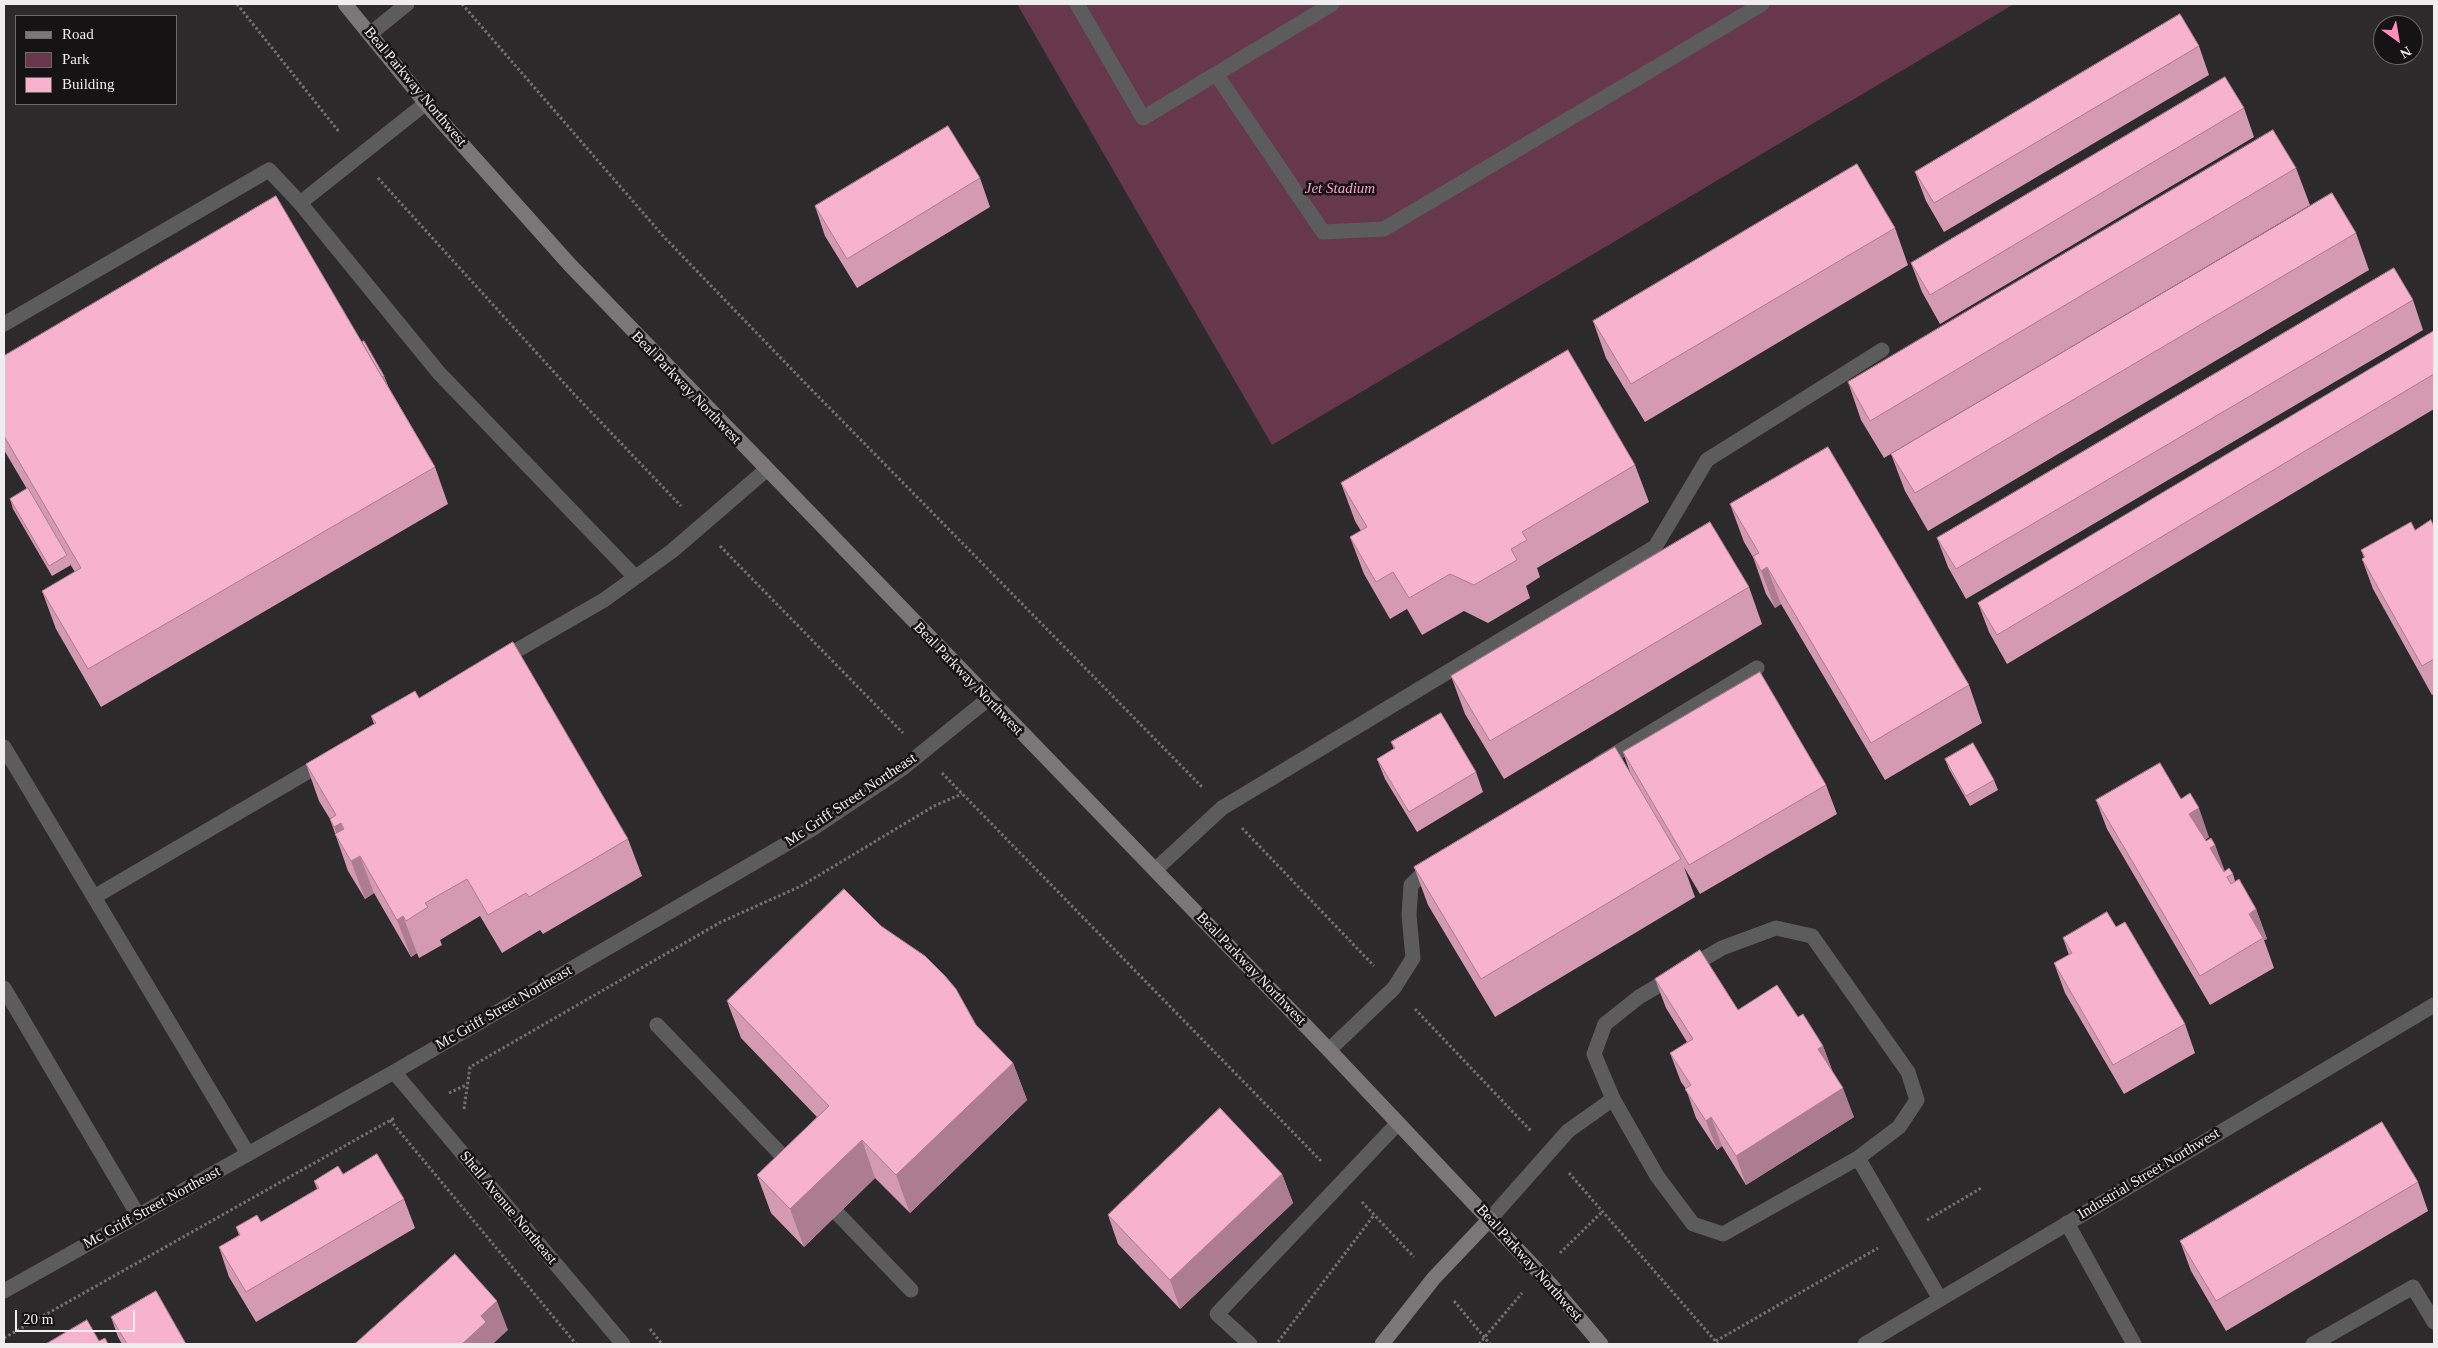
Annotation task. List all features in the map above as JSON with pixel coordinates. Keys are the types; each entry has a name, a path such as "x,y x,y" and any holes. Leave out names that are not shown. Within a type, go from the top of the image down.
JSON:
{"main road":[{"name":"Beal Parkway Northwest","path":"345,4 426,103 570,265 766,470 1329,1050 1552,1286 1601,1344"},
{"path":"1382,1344 1434,1278 1490,1219"}],"street":[{"path":"370,34 407,4"},
{"path":"1077,4 1142,118 1332,4"},
{"path":"1216,74 1323,232 1384,229 1762,4"},
{"path":"300,203 426,103"},
{"path":"4,324 269,170 300,203 440,372 635,577"},
{"path":"1155,870 1222,808 1655,546 1707,460 1882,350"},
{"path":"489,666 604,600 701,527 766,470"},
{"path":"1588,770 1757,668"},
{"name":"Mc Griff Street Northeast","path":"4,1291 394,1072 812,829 904,768 988,699"},
{"path":"4,748 248,1154"},
{"path":"94,896 336,756"},
{"path":"1329,1050 1394,988 1413,958 1409,915 1411,885 1444,856"},
{"path":"1776,928 1812,936 1908,1072 1917,1100 1899,1127 1858,1158 1723,1234 1694,1224 1656,1176 1613,1099 1594,1054 1604,1024 1639,997 1722,948 1776,928"},
{"path":"4,988 138,1215"},
{"name":"Industrial Street Northwest","path":"1865,1344 2434,1005"},
{"path":"658,1025 805,1179"},
{"name":"Shell Avenue Northeast","path":"394,1072 621,1343"},
{"path":"1490,1219 1568,1131 1613,1099"},
{"path":"1250,1344 1217,1314 1398,1123"},
{"path":"1858,1158 1940,1299"},
{"path":"838,1214 911,1290"},
{"path":"2067,1223 2134,1344"},
{"path":"2313,1344 2413,1288 2434,1322"}],"path":[{"path":"237,4 399,203 574,394 1292,1134 1343,1182 1434,1278 1490,1344"},
{"path":"462,4 664,237 1222,808 1550,1150 1717,1343 1982,1187"},
{"path":"4,1338 390,1120 467,1085"},
{"path":"390,1120 576,1344"},
{"path":"1276,1344 1374,1215"}],"green space":[{"name":"Jet Stadium","path":"1017,4 2014,4 1272,445"}],"building":[{"path":"2180,14 2199,46 1934,203 1915,172"},
{"path":"2225,77 2244,108 1930,295 1911,263"},
{"path":"948,126 980,178 847,259 815,206"},
{"path":"2273,130 2296,168 1870,421 1848,382"},
{"path":"1857,164 1895,228 1631,384 1593,321"},
{"path":"2332,193 2356,233 1915,493 1891,454"},
{"path":"276,196 435,467 88,669 42,591 81,568 4,436 4,356"},
{"path":"2394,268 2413,300 1956,569 1937,538"},
{"path":"2434,331 2434,374 1997,635 1978,603"},
{"path":"364,341 384,376 382,377 362,342"},
{"path":"1568,350 1635,465 1522,532 1527,540 1511,549 1517,560 1474,585 1450,574 1409,598 1393,572 1376,582 1350,537 1367,527 1341,483"},
{"path":"1828,447 1969,685 1871,743 1767,567 1761,571 1753,556 1759,553 1730,504"},
{"path":"28,488 67,555 49,566 10,499"},
{"path":"2431,520 2434,527 2434,659 2422,666 2362,559 2365,557 2361,550 2411,522 2415,530"},
{"path":"1710,522 1749,587 1490,741 1451,676"},
{"path":"513,642 628,839 529,897 526,893 488,915 467,879 425,903 428,907 406,921 403,916 397,920 360,856 351,861 335,834 344,829 341,823 334,827 330,819 336,815 306,764 376,723 371,716 415,691 419,698"},
{"path":"1760,672 1826,785 1689,865 1623,752"},
{"path":"1441,713 1476,772 1409,812 1377,759 1395,748 1391,742"},
{"path":"1973,743 1994,780 1966,796 1945,759"},
{"path":"1615,747 1681,859 1481,979 1414,867"},
{"path":"2160,763 2181,799 2190,793 2199,808 2189,814 2206,841 2211,838 2215,845 2210,848 2224,872 2229,868 2233,874 2227,877 2231,884 2239,879 2256,909 2249,914 2263,938 2200,976 2096,800"},
{"path":"844,889 881,926 925,956 945,976 956,989 976,1025 1013,1063 896,1175 862,1140 790,1209 757,1175 829,1106 727,1001"},
{"path":"2107,912 2116,927 2125,922 2185,1024 2113,1065 2054,963 2072,953 2063,938"},
{"path":"1700,950 1738,1010 1777,985 1798,1017 1803,1014 1823,1046 1818,1049 1843,1088 1736,1156 1711,1117 1706,1121 1685,1089 1691,1085 1670,1053 1693,1039 1655,979"},
{"path":"1220,1108 1282,1174 1170,1280 1108,1215"},
{"path":"2382,1122 2418,1182 2216,1301 2180,1241"},
{"path":"377,1154 404,1199 246,1292 219,1247 240,1235 236,1227 257,1215 261,1222 319,1188 314,1181 338,1166 343,1174"},
{"path":"455,1254 497,1301 481,1316 486,1322 462,1344 355,1344"},
{"path":"156,1291 186,1344 127,1344 111,1317"},
{"path":"87,1320 99,1341 105,1338 108,1344 46,1344"}]}
